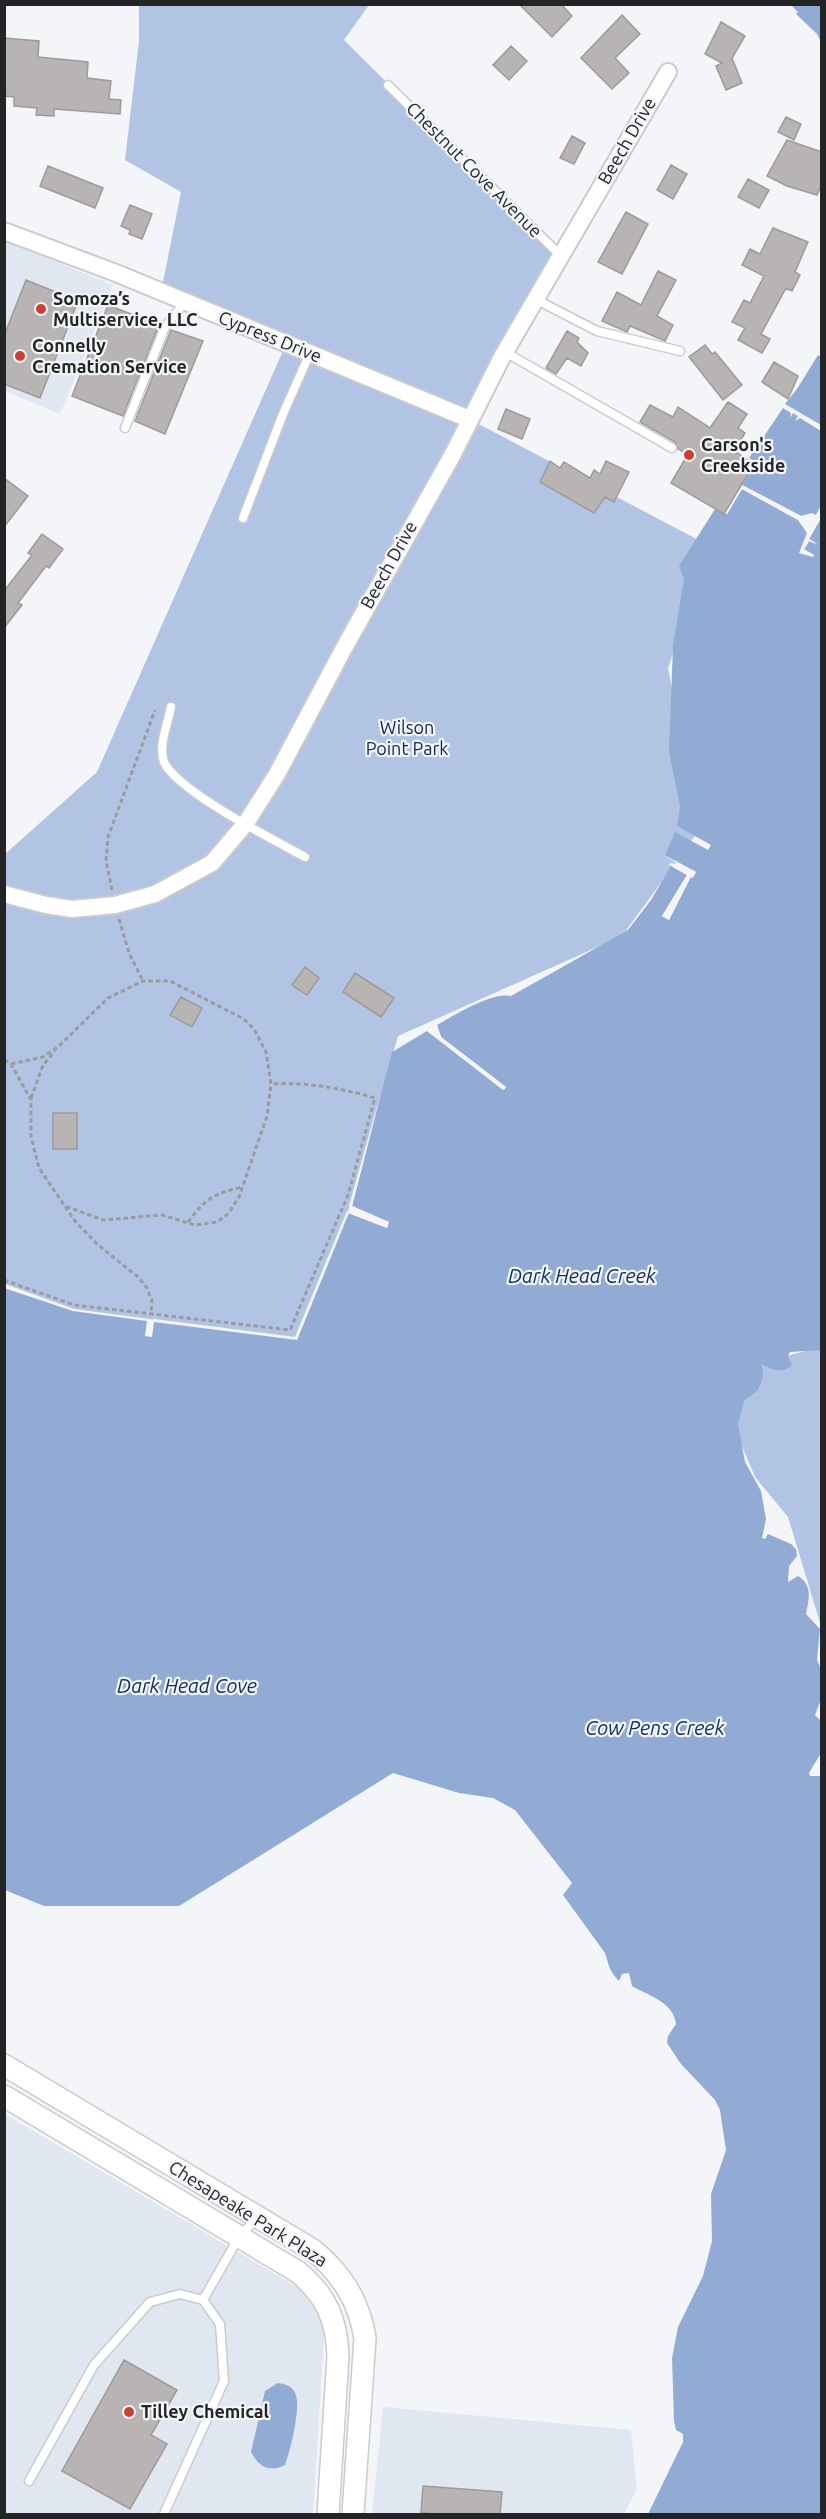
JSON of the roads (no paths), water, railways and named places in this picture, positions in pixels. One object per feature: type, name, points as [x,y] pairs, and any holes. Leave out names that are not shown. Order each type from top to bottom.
[{"type":"street","name":"Beech Drive","points":[[4,894],[25,901],[72,909],[115,905],[155,894],[212,863],[246,824],[277,774],[344,648],[453,454],[505,352],[668,72]]},
{"type":"street","name":"Cypress Drive","points":[[4,231],[185,302],[469,419]]},
{"type":"street","name":"Chesapeake Park Plaza","points":[[4,2065],[313,2250],[343,2279],[361,2315],[365,2338],[353,2514]]},
{"type":"street","name":"Chesapeake Park Plaza","points":[[4,2096],[298,2272],[313,2284],[333,2315],[337,2332],[338,2356],[328,2514]]},
{"type":"lane","name":"Chestnut Cove Avenue","points":[[388,84],[561,256]]},
{"type":"lane","points":[[535,299],[597,331],[681,351]]},
{"type":"lane","points":[[125,428],[165,327],[185,302]]},
{"type":"lane","points":[[505,352],[672,448]]},
{"type":"lane","points":[[243,518],[283,414],[310,353]]},
{"type":"lane","points":[[171,707],[163,746],[164,762],[181,783],[246,824],[305,857]]},
{"type":"lane","points":[[203,2300],[239,2237],[257,2217]]},
{"type":"lane","points":[[29,2481],[94,2365],[150,2302],[180,2294],[203,2300],[220,2324],[225,2381],[164,2514]]},
{"type":"water","points":[[791,5],[821,5],[821,42],[817,34],[796,14],[798,12]]},
{"type":"water","points":[[818,355],[821,357],[821,425],[785,404]]},
{"type":"water","points":[[783,408],[791,413],[790,418],[793,413],[798,416],[795,421],[800,418],[821,431],[821,506],[816,515],[812,513],[801,516],[742,485],[756,462],[749,458]]},
{"type":"water","points":[[742,489],[798,520],[807,532],[803,552],[814,555],[804,550],[809,541],[817,545],[809,539],[821,518],[821,1350],[790,1352],[788,1356],[792,1365],[784,1370],[762,1365],[763,1377],[758,1390],[744,1401],[738,1424],[745,1462],[761,1491],[766,1519],[762,1538],[765,1539],[768,1534],[791,1544],[796,1549],[797,1556],[789,1566],[788,1582],[798,1576],[806,1584],[809,1593],[806,1614],[820,1629],[817,1660],[821,1669],[822,1697],[815,1715],[821,1721],[821,1753],[809,1773],[810,1776],[822,1776],[822,2508],[819,2514],[648,2514],[683,2442],[683,2434],[676,2430],[674,2421],[672,2358],[678,2327],[703,2276],[712,2241],[711,2194],[726,2150],[720,2110],[715,2100],[681,2064],[667,2043],[668,2036],[676,2024],[670,2010],[659,2000],[632,1986],[629,1973],[622,1974],[619,1981],[610,1968],[605,1953],[563,1895],[572,1883],[515,1810],[493,1798],[459,1793],[393,1773],[179,1906],[44,1906],[5,1890],[4,1288],[73,1311],[147,1321],[145,1336],[152,1337],[154,1322],[297,1340],[349,1213],[387,1228],[389,1222],[352,1206],[392,1052],[427,1031],[504,1090],[506,1087],[441,1037],[437,1025],[463,1010],[494,997],[511,996],[628,930],[651,900],[671,866],[687,875],[662,916],[669,920],[691,877],[696,872],[665,855],[675,832],[708,850],[711,845],[677,826],[680,806],[669,752],[673,645],[684,579],[679,566],[715,509],[727,514]]},
{"type":"water","points":[[278,2383],[289,2386],[294,2391],[297,2405],[296,2416],[285,2465],[269,2468],[257,2461],[251,2452],[265,2391]]},
{"type":"place","name":"Somoza’s Multiservice, LLC","points":[[41,309]]},
{"type":"place","name":"Connelly Cremation Service","points":[[20,356]]},
{"type":"place","name":"Carson's Creekside","points":[[689,455]]},
{"type":"place","name":"Tilley Chemical","points":[[129,2412]]},
{"type":"park label","name":"Wilson Point Park","points":[[407,738]]},
{"type":"water label","name":"Dark Head Creek","points":[[582,1276]]},
{"type":"water label","name":"Dark Head Cove","points":[[187,1686]]},
{"type":"water label","name":"Cow Pens Creek","points":[[655,1728]]}]
